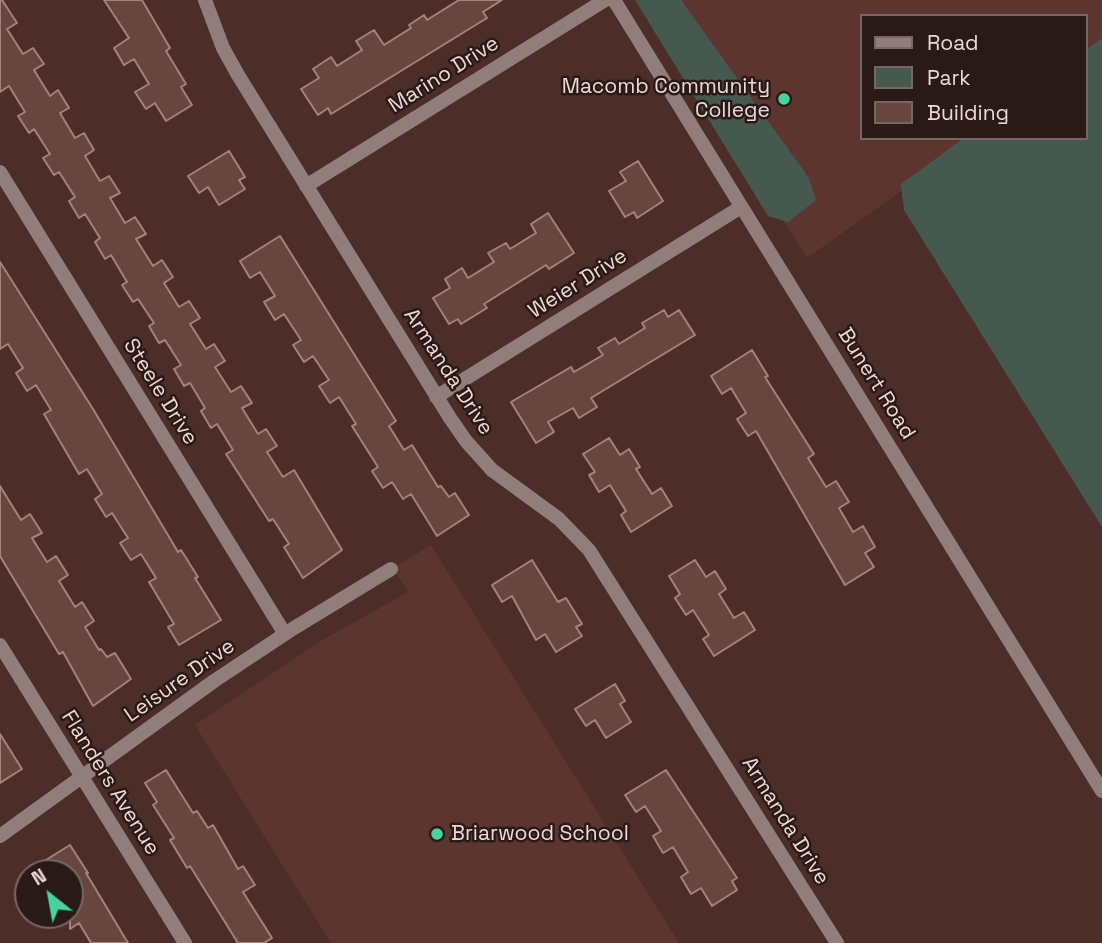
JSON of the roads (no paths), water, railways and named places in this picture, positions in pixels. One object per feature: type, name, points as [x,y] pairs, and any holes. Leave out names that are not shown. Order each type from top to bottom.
[{"type":"street","name":"Armanda Drive","points":[[205,0],[223,48],[233,66],[436,397],[482,460],[502,479],[559,519],[589,550],[837,943]]},
{"type":"street","name":"Marino Drive","points":[[306,186],[605,0]]},
{"type":"street","name":"Bunert Road","points":[[614,0],[1102,791]]},
{"type":"street","name":"Steele Drive","points":[[0,172],[285,634]]},
{"type":"street","name":"Weier Drive","points":[[436,397],[741,207]]},
{"type":"street","name":"Leisure Drive","points":[[0,836],[214,681],[391,569]]},
{"type":"street","name":"Flanders Avenue","points":[[0,645],[185,943]]},
{"type":"place","name":"Macomb Community College","points":[[784,99]]},
{"type":"place","name":"Briarwood School","points":[[437,834]]}]
